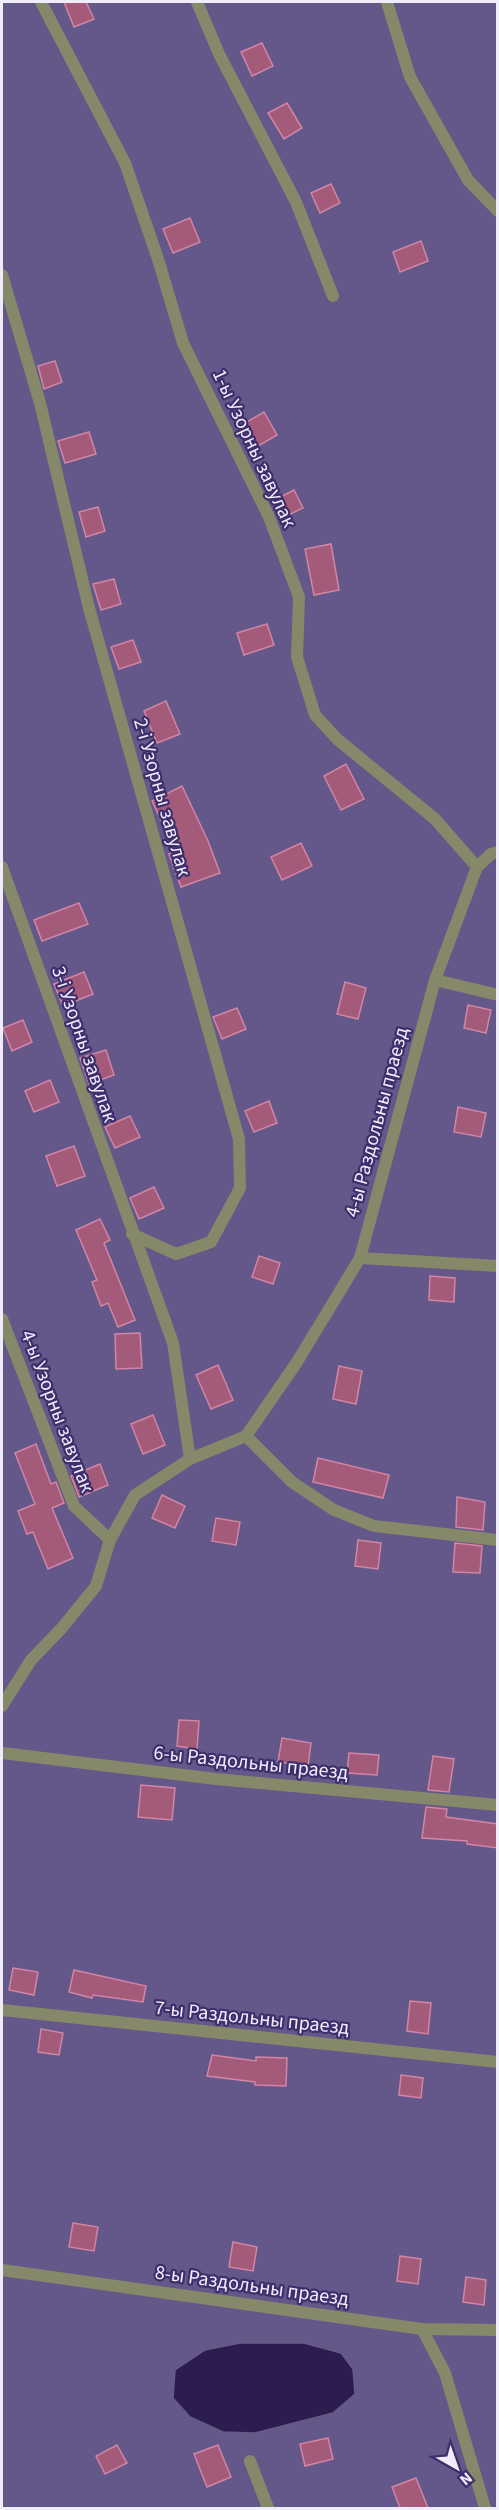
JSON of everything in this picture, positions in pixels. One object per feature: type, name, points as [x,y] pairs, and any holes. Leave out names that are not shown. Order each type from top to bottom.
[{"type":"lane","name":"1-ы Узорны завулак","points":[[41,2],[125,163],[183,343],[269,517],[299,597],[297,657],[315,715],[337,739],[435,819],[477,867]]},
{"type":"lane","points":[[196,2],[219,54],[296,202],[333,296]]},
{"type":"lane","points":[[387,2],[410,77],[468,180],[498,211]]},
{"type":"lane","name":"2-і Узорны завулак","points":[[2,275],[40,403],[90,608],[239,1139],[240,1188],[211,1242],[177,1254],[132,1234]]},
{"type":"lane","points":[[477,867],[491,854],[498,852]]},
{"type":"lane","name":"3-і Узорны завулак","points":[[2,867],[173,1343],[190,1459]]},
{"type":"lane","name":"4-ы Раздольны праезд","points":[[246,1436],[297,1362],[360,1257],[435,980],[477,867]]},
{"type":"lane","points":[[435,980],[498,995]]},
{"type":"lane","points":[[360,1257],[498,1266]]},
{"type":"lane","name":"4-ы Узорны завулак","points":[[2,1319],[74,1506],[110,1540]]},
{"type":"lane","points":[[2,1707],[31,1660],[61,1629],[96,1586],[110,1540],[135,1495],[190,1459],[246,1436],[292,1482],[334,1510],[374,1526],[498,1540]]},
{"type":"lane","name":"6-ы Раздольны праезд","points":[[2,1754],[216,1779],[498,1805]]},
{"type":"lane","name":"7-ы Раздольны праезд","points":[[2,2010],[498,2062]]},
{"type":"lane","name":"8-ы Раздольны праезд","points":[[2,2270],[422,2329],[498,2330]]},
{"type":"lane","points":[[422,2329],[446,2373],[485,2508]]},
{"type":"lane","points":[[250,2461],[268,2508]]},
{"type":"shaded area","points":[[2,2],[497,2],[497,2508],[2,2508]]},
{"type":"shaded area","points":[[240,2343],[304,2343],[341,2353],[353,2369],[355,2394],[333,2413],[255,2433],[223,2432],[190,2417],[173,2398],[175,2370],[205,2350]]},
{"type":"building","points":[[64,2],[86,2],[94,19],[74,27]]},
{"type":"building","points":[[262,43],[273,66],[252,76],[241,52]]},
{"type":"building","points":[[287,103],[302,128],[284,139],[268,113]]},
{"type":"building","points":[[331,184],[340,203],[320,213],[311,193]]},
{"type":"building","points":[[190,218],[200,242],[173,253],[163,229]]},
{"type":"building","points":[[421,241],[428,261],[400,272],[393,252]]},
{"type":"building","points":[[55,361],[62,382],[44,389],[38,366]]},
{"type":"building","points":[[264,412],[277,435],[251,450],[238,427]]},
{"type":"building","points":[[89,432],[96,454],[65,463],[58,441]]},
{"type":"building","points":[[294,490],[303,508],[280,519],[272,501]]},
{"type":"building","points":[[98,507],[105,531],[86,537],[79,512]]},
{"type":"building","points":[[331,544],[339,590],[314,595],[305,549]]},
{"type":"building","points":[[114,579],[121,604],[101,610],[93,584]]},
{"type":"building","points":[[267,624],[274,645],[244,655],[237,633]]},
{"type":"building","points":[[133,640],[141,662],[119,669],[111,647]]},
{"type":"building","points":[[166,701],[180,734],[157,743],[144,711]]},
{"type":"building","points":[[346,764],[364,799],[341,810],[324,776]]},
{"type":"building","points":[[182,786],[208,841],[220,873],[181,887],[169,854],[176,851],[152,801]]},
{"type":"building","points":[[301,843],[312,866],[282,880],[271,857]]},
{"type":"building","points":[[79,903],[88,924],[42,941],[34,920]]},
{"type":"building","points":[[84,972],[93,994],[63,1006],[54,984]]},
{"type":"building","points":[[345,982],[366,988],[358,1019],[337,1014]]},
{"type":"building","points":[[468,1005],[491,1010],[486,1033],[464,1028]]},
{"type":"building","points":[[237,1008],[246,1029],[222,1039],[213,1017]]},
{"type":"building","points":[[23,1020],[32,1042],[12,1051],[3,1028]]},
{"type":"building","points":[[106,1050],[114,1075],[89,1084],[80,1058]]},
{"type":"building","points":[[50,1080],[59,1102],[34,1112],[25,1091]]},
{"type":"building","points":[[269,1101],[277,1123],[254,1132],[245,1111]]},
{"type":"building","points":[[458,1107],[486,1113],[481,1137],[454,1132]]},
{"type":"building","points":[[130,1116],[140,1137],[115,1148],[105,1127]]},
{"type":"building","points":[[74,1146],[85,1176],[57,1186],[46,1156]]},
{"type":"building","points":[[154,1187],[164,1208],[139,1219],[130,1198]]},
{"type":"building","points":[[100,1219],[110,1240],[104,1243],[135,1320],[118,1327],[108,1303],[101,1306],[92,1282],[97,1280],[76,1230]]},
{"type":"building","points":[[259,1256],[280,1263],[273,1284],[252,1277]]},
{"type":"building","points":[[430,1276],[455,1278],[454,1302],[429,1300]]},
{"type":"building","points":[[140,1333],[142,1368],[116,1369],[115,1334]]},
{"type":"building","points":[[218,1365],[233,1400],[211,1409],[196,1375]]},
{"type":"building","points":[[339,1366],[362,1371],[356,1404],[333,1399]]},
{"type":"building","points":[[153,1415],[165,1445],[143,1454],[131,1424]]},
{"type":"building","points":[[36,1444],[51,1484],[56,1482],[64,1503],[52,1508],[73,1558],[48,1569],[33,1532],[27,1534],[18,1511],[35,1504],[15,1453]]},
{"type":"building","points":[[318,1458],[389,1475],[383,1498],[313,1482]]},
{"type":"building","points":[[100,1464],[108,1485],[79,1497],[71,1476]]},
{"type":"building","points":[[162,1495],[185,1506],[175,1528],[152,1518]]},
{"type":"building","points":[[457,1497],[485,1502],[483,1530],[456,1527]]},
{"type":"building","points":[[216,1518],[240,1522],[236,1545],[212,1541]]},
{"type":"building","points":[[358,1540],[381,1543],[378,1569],[355,1566]]},
{"type":"building","points":[[455,1543],[482,1546],[480,1573],[453,1572]]},
{"type":"building","points":[[179,1720],[199,1721],[197,1749],[177,1746]]},
{"type":"building","points":[[282,1738],[311,1743],[308,1766],[278,1762]]},
{"type":"building","points":[[349,1753],[379,1755],[377,1775],[347,1773]]},
{"type":"building","points":[[433,1756],[454,1759],[449,1792],[428,1790]]},
{"type":"building","points":[[141,1785],[175,1788],[172,1820],[138,1817]]},
{"type":"building","points":[[426,1807],[447,1809],[446,1817],[498,1824],[498,1848],[467,1844],[467,1841],[422,1838]]},
{"type":"building","points":[[13,1968],[38,1972],[34,1995],[9,1990]]},
{"type":"building","points":[[74,1970],[146,1986],[143,2002],[93,1995],[92,1998],[69,1992]]},
{"type":"building","points":[[410,2001],[431,2003],[428,2034],[407,2031]]},
{"type":"building","points":[[41,2029],[63,2033],[59,2055],[38,2052]]},
{"type":"building","points":[[212,2055],[256,2061],[256,2057],[287,2058],[286,2086],[255,2085],[255,2082],[207,2076]]},
{"type":"building","points":[[401,2075],[423,2078],[421,2098],[399,2095]]},
{"type":"building","points":[[73,2223],[98,2227],[94,2251],[69,2247]]},
{"type":"building","points":[[233,2242],[257,2247],[253,2271],[229,2267]]},
{"type":"building","points":[[400,2256],[421,2259],[418,2284],[397,2281]]},
{"type":"building","points":[[466,2277],[486,2280],[484,2305],[463,2302]]},
{"type":"building","points":[[328,2438],[333,2459],[305,2466],[300,2444]]},
{"type":"building","points":[[117,2445],[127,2463],[105,2474],[96,2456]]},
{"type":"building","points":[[218,2445],[231,2477],[207,2487],[194,2454]]},
{"type":"building","points":[[416,2478],[428,2508],[400,2508],[392,2487]]}]
